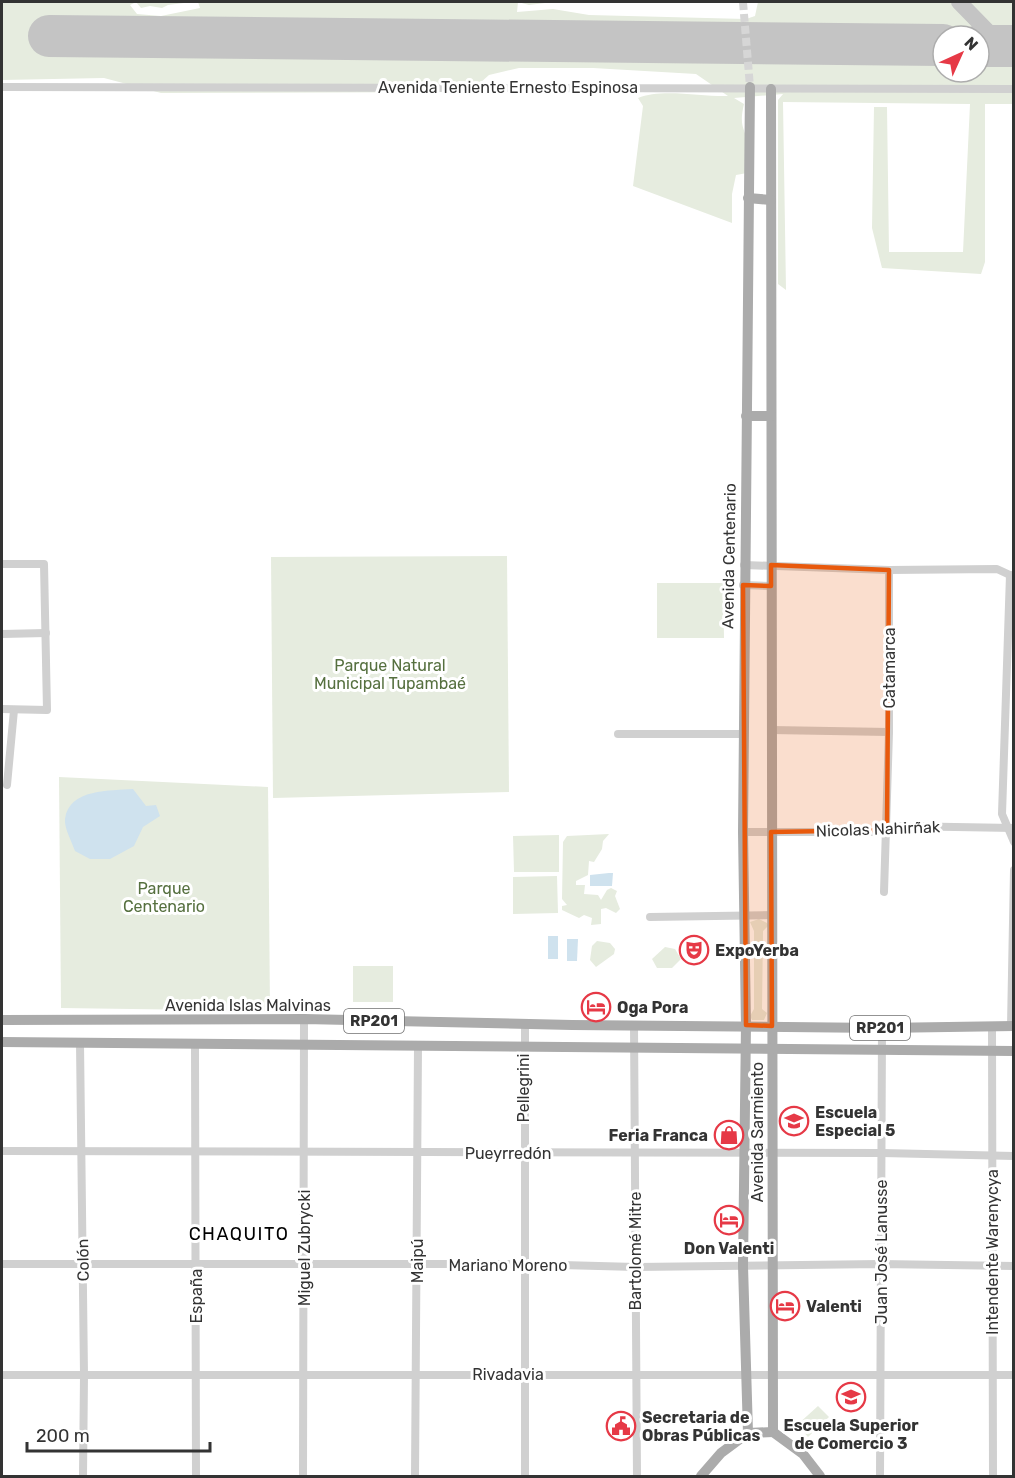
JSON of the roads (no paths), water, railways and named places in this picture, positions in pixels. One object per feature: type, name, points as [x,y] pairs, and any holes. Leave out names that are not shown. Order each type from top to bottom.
[{"type":"main road","name":"Avenida Centenario","points":[[746,1025],[743,585],[750,87]]},
{"type":"main road","points":[[771,88],[771,832]]},
{"type":"main road","points":[[748,198],[771,200]]},
{"type":"main road","points":[[746,416],[771,416]]},
{"type":"main road","name":"Avenida Sarmiento","points":[[771,832],[773,1432]]},
{"type":"main road","name":"Avenida Islas Malvinas","points":[[2,1020],[304,1019],[525,1024],[746,1025]]},
{"type":"main road","name":"Avenida Sarmiento","points":[[746,1025],[743,1266],[748,1433]]},
{"type":"main road","name":"RP201","points":[[746,1025],[882,1028],[1012,1026]]},
{"type":"main road","name":"RP201","points":[[2,1042],[1014,1051]]},
{"type":"main road","points":[[701,1476],[721,1453],[748,1433],[773,1432],[803,1454],[820,1476]]},
{"type":"street","name":"Avenida Teniente Ernesto Espinosa","points":[[2,87],[1014,89]]},
{"type":"street","points":[[2,564],[44,564],[47,710],[2,709]]},
{"type":"street","points":[[744,565],[889,570],[997,569],[1012,576],[1011,650],[1002,814],[1011,828],[1014,842]]},
{"type":"street","name":"Catamarca","points":[[884,892],[889,732],[889,570]]},
{"type":"street","points":[[743,585],[771,586]]},
{"type":"street","points":[[2,634],[45,633]]},
{"type":"street","points":[[7,784],[14,710]]},
{"type":"street","points":[[771,730],[889,732]]},
{"type":"street","points":[[618,734],[743,734]]},
{"type":"street","name":"Nicolas Nahirñak","points":[[743,832],[887,831],[896,826],[1011,828]]},
{"type":"street","points":[[1012,1026],[1014,870]]},
{"type":"street","points":[[650,917],[772,915]]},
{"type":"street","name":"Miguel Zubrycki","points":[[303,1476],[304,1019]]},
{"type":"street","name":"Pellegrini","points":[[525,1024],[523,1047],[525,1476]]},
{"type":"street","name":"Bartolomé Mitre","points":[[634,1025],[637,1476]]},
{"type":"street","name":"Juan José Lanusse","points":[[880,1476],[882,1028]]},
{"type":"street","name":"Intendente Warenycya","points":[[992,1028],[993,1476]]},
{"type":"street","name":"Colón","points":[[80,1043],[83,1476]]},
{"type":"street","name":"España","points":[[195,1044],[196,1476]]},
{"type":"street","name":"Maipú","points":[[415,1476],[417,1046]]},
{"type":"street","name":"Pueyrredón","points":[[2,1151],[523,1154],[772,1152],[1014,1156]]},
{"type":"street","name":"Mariano Moreno","points":[[2,1264],[1014,1266]]},
{"type":"street","name":"Rivadavia","points":[[2,1375],[1014,1375]]},
{"type":"water","points":[[133,789],[146,806],[156,805],[160,816],[143,827],[134,846],[110,859],[90,859],[75,851],[65,823],[68,809],[74,802],[92,793]]},
{"type":"water","points":[[613,873],[612,886],[590,886],[590,875]]},
{"type":"water","points":[[548,936],[558,936],[558,959],[548,959]]},
{"type":"water","points":[[567,939],[578,939],[577,961],[567,961]]},
{"type":"tunnel","points":[[743,2],[750,87]]},
{"type":"place","name":"ExpoYerba","points":[[694,950]]},
{"type":"place","name":"Oga Pora","points":[[596,1007]]},
{"type":"place","name":"Escuela Especial 5","points":[[794,1121]]},
{"type":"place","name":"Feria Franca","points":[[729,1135]]},
{"type":"place","name":"Don Valenti","points":[[729,1220]]},
{"type":"place","name":"Valenti","points":[[785,1306]]},
{"type":"place","name":"Escuela Superior de Comercio 3","points":[[851,1397]]},
{"type":"place","name":"Secretaria de Obras Públicas","points":[[621,1426]]},
{"type":"district","name":"CHAQUITO","points":[[239,1234]]},
{"type":"park label","name":"Parque Natural Municipal Tupambaé","points":[[390,674]]},
{"type":"park label","name":"Parque Centenario","points":[[164,897]]}]
